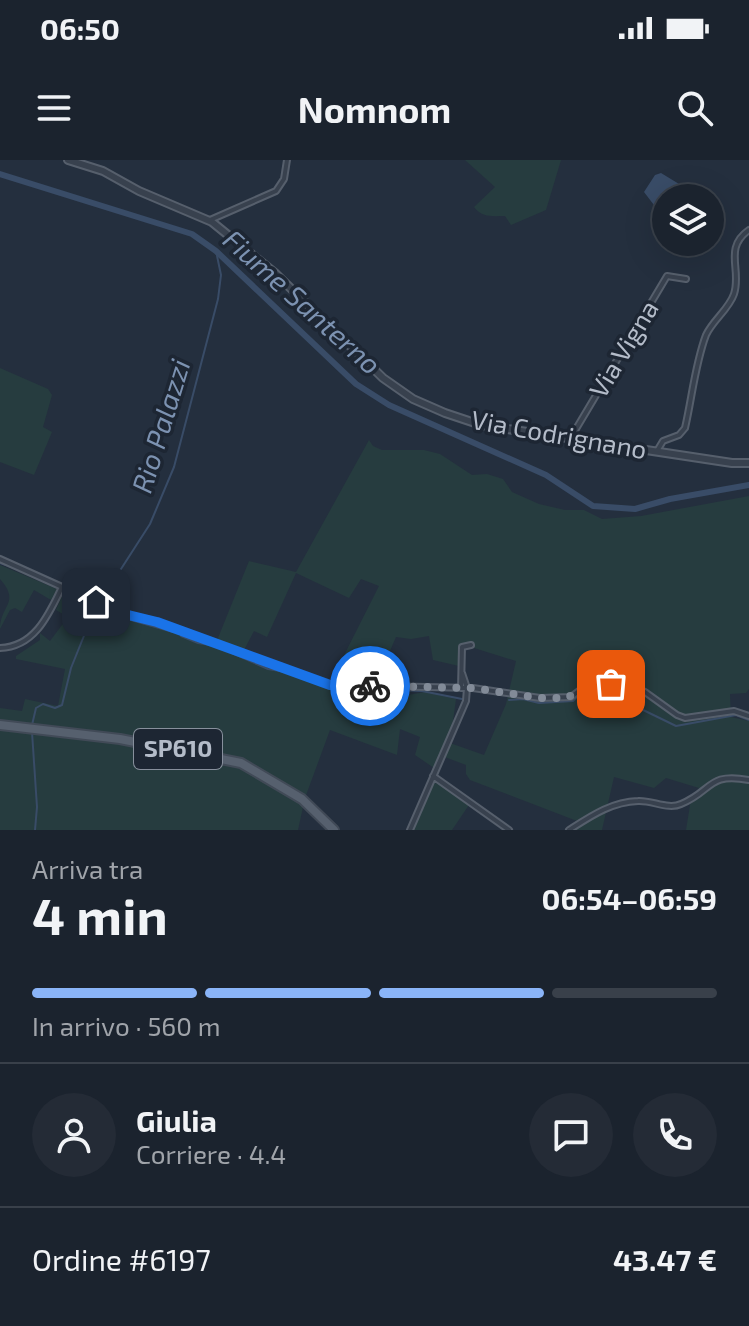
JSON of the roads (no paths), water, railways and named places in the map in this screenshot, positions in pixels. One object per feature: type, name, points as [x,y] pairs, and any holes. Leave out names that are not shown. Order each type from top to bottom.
[{"type":"main road","name":"SP610","points":[[0,725],[120,739],[241,763],[268,776],[302,799],[334,830]]},
{"type":"street","name":"Via Codrignano","points":[[68,160],[103,171],[226,232],[276,274],[383,378],[413,399],[481,425],[749,463]]},
{"type":"street","points":[[208,221],[276,191],[284,179],[287,160]]},
{"type":"street","points":[[657,452],[663,441],[684,431],[704,341],[715,319],[734,295],[734,251],[741,237],[749,230]]},
{"type":"street","name":"Via Vigna","points":[[570,439],[667,276],[686,279]]},
{"type":"street","points":[[0,559],[120,613],[157,622],[330,685],[464,688],[540,698],[567,698],[587,685],[628,685],[645,692],[685,718],[734,711],[749,716]]},
{"type":"street","points":[[0,648],[14,646],[32,635],[48,616],[61,589]]},
{"type":"street","points":[[410,830],[466,701],[462,647],[471,645]]},
{"type":"street","points":[[433,776],[509,830]]},
{"type":"street","points":[[569,830],[619,803],[641,800],[670,806],[681,804],[722,778],[749,780]]},
{"type":"water","points":[[661,173],[679,184],[652,184],[652,202],[644,192],[655,175]]},
{"type":"waterway","name":"Fiume Santerno","points":[[0,174],[192,234],[216,251],[356,384],[389,405],[546,475],[593,506],[635,509],[670,499],[749,485]]},
{"type":"waterway","name":"Rio Palazzi","points":[[101,600],[150,524],[174,467],[218,299],[221,275],[216,251]]},
{"type":"waterway","points":[[0,563],[25,572]]},
{"type":"waterway","points":[[38,578],[124,618],[173,632]]},
{"type":"waterway","name":"Rio Palazzi","points":[[32,725],[36,708],[43,704],[55,708],[62,705],[71,668],[94,611]]},
{"type":"waterway","points":[[181,636],[329,688],[422,691],[462,699]]},
{"type":"waterway","points":[[509,700],[539,703],[573,701],[594,686]]},
{"type":"waterway","points":[[620,687],[628,691],[637,707],[676,726],[736,715],[749,720]]},
{"type":"waterway","name":"Rio Palazzi","points":[[32,732],[37,807],[35,830]]}]
